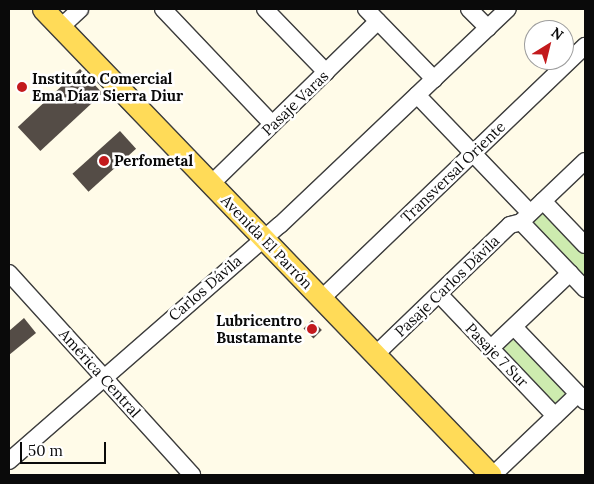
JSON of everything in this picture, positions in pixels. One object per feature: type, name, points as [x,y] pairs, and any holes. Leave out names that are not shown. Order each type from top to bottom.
[{"type":"main road","name":"Avenida El Parrón","points":[[44,9],[375,356],[492,475]]},
{"type":"street","points":[[61,27],[80,9]]},
{"type":"street","points":[[163,9],[272,124]]},
{"type":"street","points":[[265,9],[326,72]]},
{"type":"street","points":[[366,9],[434,79]]},
{"type":"street","points":[[469,9],[488,28]]},
{"type":"street","name":"Carlos Dávila","points":[[9,461],[263,238],[508,9]]},
{"type":"street","name":"Pasaje Varas","points":[[211,184],[378,21]]},
{"type":"street","name":"Transversal Oriente","points":[[321,299],[585,46]]},
{"type":"street","points":[[417,95],[473,153],[585,290]]},
{"type":"street","points":[[525,218],[585,161]]},
{"type":"street","points":[[543,201],[585,245]]},
{"type":"street","name":"Pasaje Carlos Dávila","points":[[375,356],[510,225],[525,218]]},
{"type":"street","name":"América Central","points":[[9,273],[193,474]]},
{"type":"street","points":[[491,348],[570,274]]},
{"type":"street","name":"Pasaje 7 Sur","points":[[439,294],[555,416]]},
{"type":"street","points":[[492,475],[555,416],[582,398],[514,327]]},
{"type":"green space","points":[[541,208],[585,254],[585,280],[531,224]]},
{"type":"green space","points":[[515,332],[573,392],[555,408],[498,349]]},
{"type":"building","points":[[80,69],[103,93],[40,151],[18,127]]},
{"type":"building","name":"Perfometal","points":[[120,131],[136,149],[88,192],[72,174]]},
{"type":"building","points":[[24,318],[36,333],[9,355],[9,331]]},
{"type":"building","name":"Lubricentro Bustamante","points":[[312,320],[322,330],[313,338],[304,328]]},
{"type":"place","name":"Instituto Comercial Ema Díaz Sierra Diur","points":[[22,87]]},
{"type":"place","name":"Perfometal","points":[[104,161]]},
{"type":"place","name":"Lubricentro Bustamante","points":[[312,329]]}]
